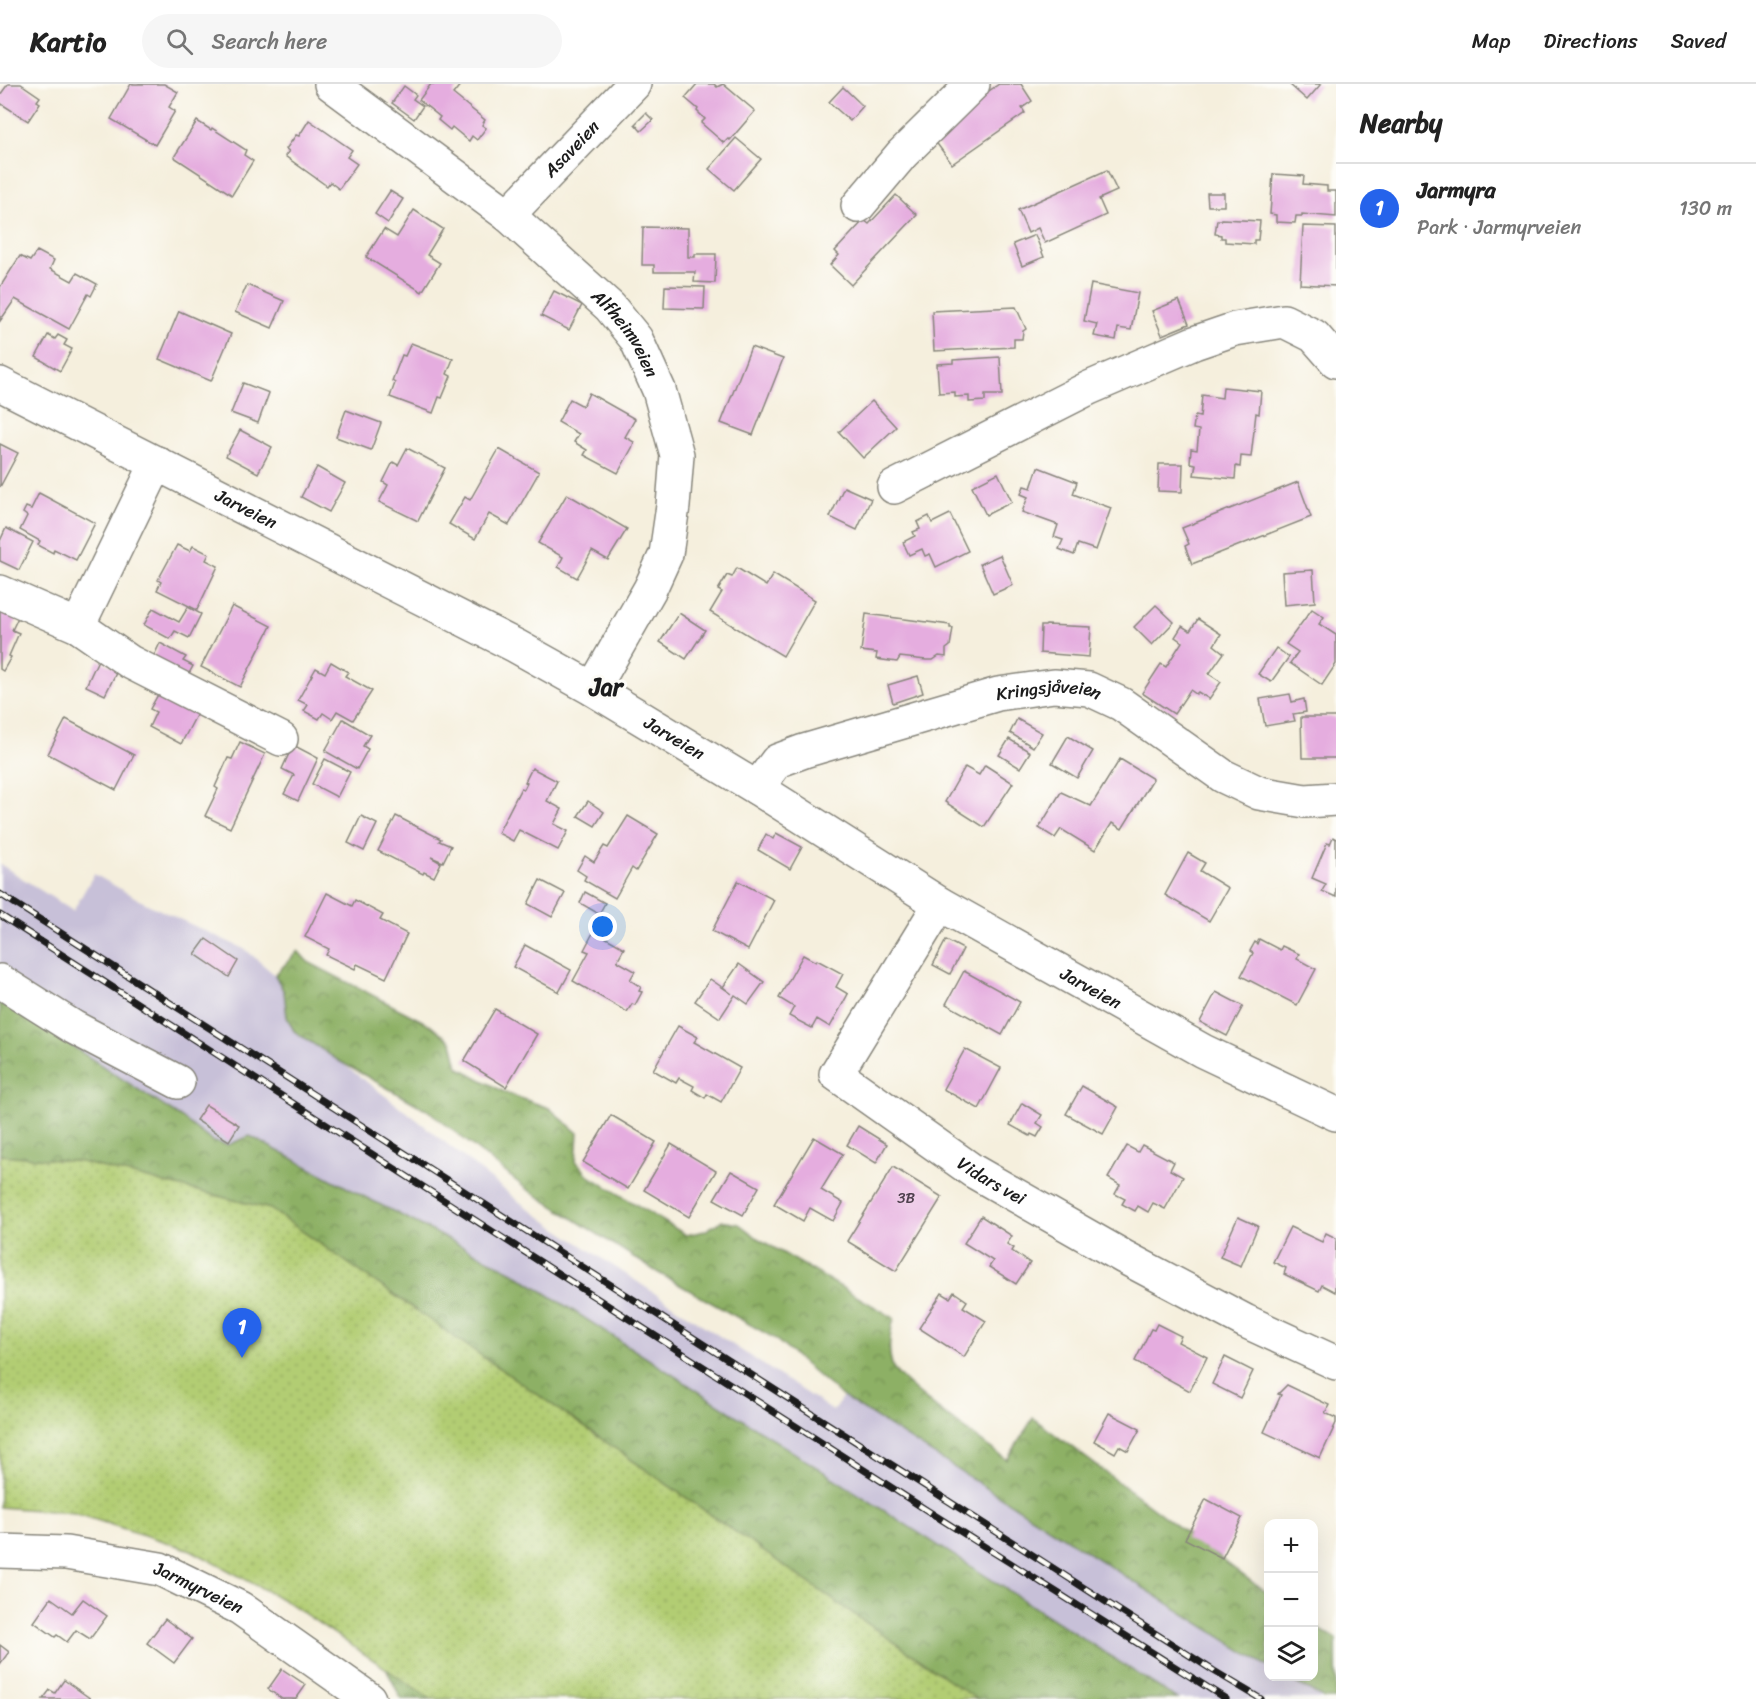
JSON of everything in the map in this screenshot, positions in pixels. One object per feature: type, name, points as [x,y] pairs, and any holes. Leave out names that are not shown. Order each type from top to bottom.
[{"type":"street","name":"Alfheimveien","points":[[331,84],[508,215],[610,307],[636,339],[659,390],[677,454],[666,554],[650,589],[593,689]]},
{"type":"street","name":"Asaveien","points":[[508,215],[634,84]]},
{"type":"street","points":[[858,206],[902,154],[973,84]]},
{"type":"street","points":[[894,487],[1089,388],[1194,343],[1235,329],[1284,321],[1314,336],[1336,361]]},
{"type":"street","name":"Jarveien","points":[[0,384],[516,646],[593,689],[757,788],[940,904],[1203,1051],[1336,1114]]},
{"type":"street","points":[[78,626],[157,462]]},
{"type":"street","points":[[0,592],[78,626],[130,662],[281,740]]},
{"type":"street","name":"Kringsjåveien","points":[[757,788],[777,761],[804,751],[998,694],[1054,686],[1089,690],[1121,704],[1223,776],[1259,793],[1305,801],[1336,799]]},
{"type":"street","name":"Vidars vei","points":[[940,904],[836,1074],[973,1171],[1134,1262],[1245,1321],[1336,1363]]},
{"type":"street","points":[[0,981],[73,1027],[178,1082]]},
{"type":"street","name":"Jarmyrveien","points":[[0,1551],[66,1553],[160,1569],[240,1608],[369,1699]]},
{"type":"shaded area","points":[[0,864],[73,911],[94,874],[145,903],[246,950],[275,975],[284,992],[287,1017],[294,1031],[339,1061],[556,1228],[833,1411],[843,1397],[1264,1664],[1264,1681],[1292,1681],[1324,1699],[1177,1699],[513,1272],[242,1138],[228,1145],[213,1142],[182,1118],[0,999]]},
{"type":"green space","points":[[298,951],[308,962],[432,1026],[452,1042],[458,1067],[506,1093],[549,1108],[578,1133],[576,1161],[589,1176],[686,1235],[705,1231],[721,1221],[739,1224],[759,1239],[894,1318],[890,1336],[890,1355],[893,1367],[899,1376],[927,1401],[964,1429],[1007,1460],[1033,1418],[1264,1591],[1264,1664],[843,1397],[774,1338],[657,1272],[525,1188],[429,1111],[339,1061],[294,1031],[287,1017],[284,992],[275,975]]},
{"type":"green space","points":[[0,999],[182,1118],[213,1142],[228,1145],[250,1136],[513,1272],[1177,1699],[976,1699],[270,1209],[80,1162],[0,1155]]},
{"type":"green space","points":[[0,1155],[80,1162],[270,1209],[976,1699],[431,1699],[287,1602],[191,1550],[74,1513],[0,1507]]},
{"type":"green space","points":[[1318,1628],[1336,1639],[1336,1699],[1324,1699],[1292,1681],[1318,1681]]},
{"type":"green space","points":[[429,1661],[480,1699],[401,1699],[386,1668]]},
{"type":"building","points":[[8,84],[21,84],[40,97],[37,101],[40,103],[28,121],[0,103],[0,95]]},
{"type":"building","points":[[131,84],[164,84],[178,92],[169,107],[175,111],[155,145],[111,119]]},
{"type":"building","points":[[431,84],[461,84],[453,94],[485,120],[482,125],[486,128],[477,140],[472,136],[469,141],[452,127],[450,130],[438,120],[440,117],[419,100]]},
{"type":"building","points":[[697,84],[714,84],[717,87],[723,84],[755,111],[730,140],[724,143],[701,123],[705,119],[697,111],[698,109],[685,98]]},
{"type":"building","points":[[999,84],[1021,84],[1032,101],[1022,108],[1025,113],[952,164],[929,133]]},
{"type":"building","points":[[1289,84],[1321,84],[1307,100]]},
{"type":"building","points":[[404,86],[416,95],[413,99],[423,106],[414,119],[392,103]]},
{"type":"building","points":[[843,87],[863,106],[850,121],[829,102]]},
{"type":"building","points":[[646,113],[653,120],[641,131],[635,124]]},
{"type":"building","points":[[309,120],[352,150],[347,157],[357,164],[339,189],[330,182],[327,186],[285,156],[289,151],[286,149],[296,135],[299,136]]},
{"type":"building","points":[[197,121],[246,150],[244,155],[253,161],[232,195],[174,157]]},
{"type":"building","points":[[736,138],[761,159],[734,190],[709,169]]},
{"type":"building","points":[[1107,170],[1117,191],[1099,199],[1106,215],[1045,243],[1038,228],[1028,233],[1018,210]]},
{"type":"building","points":[[1273,174],[1304,176],[1303,184],[1327,186],[1327,191],[1336,191],[1336,217],[1302,214],[1302,216],[1296,216],[1295,223],[1276,222],[1276,215],[1270,214]]},
{"type":"building","points":[[390,191],[403,199],[388,223],[375,214]]},
{"type":"building","points":[[1207,193],[1224,193],[1224,206],[1208,206]]},
{"type":"building","points":[[896,195],[917,215],[851,285],[830,265],[839,255],[835,251],[864,220],[869,224]]},
{"type":"building","points":[[414,210],[443,229],[427,255],[440,263],[422,292],[366,257],[384,229],[397,237]]},
{"type":"building","points":[[1217,220],[1260,221],[1258,240],[1254,240],[1254,244],[1225,242],[1225,238],[1215,234]]},
{"type":"building","points":[[1303,226],[1336,227],[1336,286],[1300,284]]},
{"type":"building","points":[[643,227],[688,228],[688,257],[695,257],[695,254],[716,254],[715,283],[694,282],[695,272],[654,272],[654,265],[642,265]]},
{"type":"building","points":[[1035,235],[1044,257],[1022,266],[1013,244]]},
{"type":"building","points":[[37,251],[54,260],[50,269],[72,281],[77,273],[97,284],[91,296],[88,294],[69,329],[15,299],[0,321],[0,287],[20,256],[30,261]]},
{"type":"building","points":[[1091,284],[1138,293],[1131,330],[1118,328],[1116,340],[1094,336],[1097,324],[1084,321]]},
{"type":"building","points":[[247,285],[284,301],[272,328],[235,312]]},
{"type":"building","points":[[665,286],[705,287],[704,309],[664,308]]},
{"type":"building","points":[[554,291],[582,305],[569,330],[541,316]]},
{"type":"building","points":[[1179,300],[1189,324],[1162,335],[1152,311]]},
{"type":"building","points":[[1016,307],[1026,329],[1023,331],[1022,339],[1014,339],[1014,347],[934,351],[932,311]]},
{"type":"building","points":[[179,311],[231,334],[211,381],[159,359]]},
{"type":"building","points":[[48,335],[55,339],[58,335],[67,340],[64,345],[72,349],[60,371],[36,357]]},
{"type":"building","points":[[411,343],[453,359],[447,374],[451,376],[433,413],[390,397],[395,383],[392,381],[402,355],[405,356]]},
{"type":"building","points":[[751,347],[783,359],[753,435],[721,423]]},
{"type":"building","points":[[1000,357],[1002,395],[985,395],[985,401],[969,402],[969,396],[955,397],[955,392],[939,393],[937,364],[953,363],[953,360]]},
{"type":"building","points":[[243,383],[269,393],[258,423],[231,413]]},
{"type":"building","points":[[1223,387],[1261,391],[1251,457],[1241,456],[1240,467],[1236,466],[1235,479],[1194,475],[1196,464],[1190,463],[1191,449],[1197,450],[1199,430],[1193,429],[1195,416],[1200,417],[1202,395],[1222,398]]},
{"type":"building","points":[[589,393],[635,419],[625,437],[634,442],[618,473],[584,455],[587,450],[574,442],[579,434],[558,422],[570,399],[583,406]]},
{"type":"building","points":[[872,401],[896,427],[863,458],[839,432]]},
{"type":"building","points":[[346,410],[381,423],[371,450],[336,437]]},
{"type":"building","points":[[240,430],[272,447],[258,473],[226,456]]},
{"type":"building","points":[[0,444],[18,453],[0,487]]},
{"type":"building","points":[[407,448],[445,468],[418,521],[379,502],[388,485],[383,482],[393,462],[398,465]]},
{"type":"building","points":[[499,449],[539,472],[509,525],[489,514],[475,539],[449,524],[465,497],[470,500]]},
{"type":"building","points":[[1159,464],[1183,464],[1182,492],[1158,491]]},
{"type":"building","points":[[317,467],[345,483],[329,512],[301,497]]},
{"type":"building","points":[[1038,467],[1077,482],[1073,494],[1111,508],[1096,550],[1078,544],[1074,555],[1059,549],[1063,540],[1054,537],[1058,525],[1022,512],[1028,497],[1021,494],[1024,486],[1031,488]]},
{"type":"building","points":[[998,473],[1012,502],[986,515],[972,486]]},
{"type":"building","points":[[1298,482],[1311,517],[1192,564],[1185,546],[1189,544],[1182,528]]},
{"type":"building","points":[[844,487],[871,499],[857,530],[830,517]]},
{"type":"building","points":[[39,493],[95,523],[76,560],[54,549],[53,553],[38,545],[40,541],[20,530],[27,516],[23,513],[26,507],[31,509]]},
{"type":"building","points":[[567,494],[627,529],[608,560],[592,551],[577,578],[558,567],[563,557],[538,543]]},
{"type":"building","points":[[950,514],[968,551],[936,567],[930,554],[925,556],[922,549],[909,555],[903,542],[915,536],[913,532],[920,529],[917,522],[929,516],[932,523]]},
{"type":"building","points":[[6,528],[33,542],[19,570],[0,561],[0,541]]},
{"type":"building","points":[[177,545],[190,551],[193,546],[209,554],[206,560],[218,566],[197,610],[157,590],[161,582],[158,580]]},
{"type":"building","points":[[1000,555],[1013,585],[993,594],[980,564]]},
{"type":"building","points":[[737,568],[766,586],[773,574],[815,600],[783,656],[710,612],[722,592],[718,590],[727,575],[732,577]]},
{"type":"building","points":[[1313,570],[1315,602],[1284,605],[1282,572]]},
{"type":"building","points":[[0,604],[20,613],[12,630],[19,633],[9,656],[11,657],[3,671],[0,669]]},
{"type":"building","points":[[1156,605],[1174,622],[1152,645],[1134,627]]},
{"type":"building","points":[[232,606],[271,626],[240,687],[201,667]]},
{"type":"building","points":[[188,607],[201,614],[189,638],[175,631],[170,639],[144,625],[153,608],[179,622]]},
{"type":"building","points":[[1312,609],[1324,617],[1319,624],[1336,635],[1336,664],[1322,685],[1290,663],[1298,652],[1286,644]]},
{"type":"building","points":[[679,613],[705,630],[686,659],[660,642]]},
{"type":"building","points":[[866,614],[950,625],[950,628],[953,628],[950,646],[946,649],[946,657],[939,656],[933,660],[926,660],[900,657],[897,662],[876,659],[877,653],[861,651]]},
{"type":"building","points":[[1198,619],[1221,634],[1214,645],[1224,653],[1209,674],[1221,682],[1209,699],[1190,690],[1174,714],[1142,693],[1161,664],[1166,667],[1182,642],[1175,637],[1182,626],[1190,631]]},
{"type":"building","points":[[1041,626],[1091,627],[1089,657],[1040,653]]},
{"type":"building","points":[[160,643],[186,657],[183,661],[193,666],[187,677],[152,660]]},
{"type":"building","points":[[1276,648],[1289,657],[1271,682],[1258,674]]},
{"type":"building","points":[[98,660],[118,669],[105,695],[86,686]]},
{"type":"building","points":[[331,662],[348,672],[345,676],[372,691],[353,720],[337,711],[332,719],[323,713],[319,719],[304,711],[308,705],[298,700],[316,668],[325,673]]},
{"type":"building","points":[[918,676],[923,693],[893,703],[888,685]]},
{"type":"building","points":[[159,693],[201,706],[181,744],[149,727],[156,712],[150,709]]},
{"type":"building","points":[[1290,694],[1292,702],[1304,699],[1306,712],[1293,714],[1295,721],[1265,726],[1260,699]]},
{"type":"building","points":[[1301,717],[1336,717],[1336,758],[1302,758]]},
{"type":"building","points":[[66,719],[134,755],[116,790],[48,754]]},
{"type":"building","points":[[343,719],[370,735],[363,746],[368,749],[357,769],[325,751]]},
{"type":"building","points":[[1017,719],[1042,733],[1033,747],[1010,733]]},
{"type":"building","points":[[1068,736],[1093,751],[1077,778],[1052,763]]},
{"type":"building","points":[[1009,739],[1030,752],[1020,768],[999,755]]},
{"type":"building","points":[[240,742],[265,754],[230,828],[205,816],[218,789],[215,787],[228,758],[232,759]]},
{"type":"building","points":[[293,745],[318,758],[298,801],[284,794],[294,775],[282,769]]},
{"type":"building","points":[[325,759],[350,772],[337,797],[312,784]]},
{"type":"building","points":[[1120,759],[1153,779],[1122,829],[1112,823],[1095,850],[1061,829],[1055,838],[1039,828],[1061,792],[1091,806]]},
{"type":"building","points":[[985,765],[1013,783],[984,827],[945,802],[965,767],[979,775]]},
{"type":"building","points":[[532,768],[557,781],[547,801],[562,809],[554,824],[568,831],[558,850],[519,830],[513,841],[498,833],[521,788],[524,789]]},
{"type":"building","points":[[588,801],[604,812],[595,826],[578,816]]},
{"type":"building","points":[[361,816],[377,824],[364,851],[348,843]]},
{"type":"building","points":[[396,816],[451,846],[443,862],[431,857],[441,863],[434,877],[424,872],[423,874],[378,851]]},
{"type":"building","points":[[628,816],[658,834],[636,871],[632,868],[615,898],[584,880],[586,876],[577,870],[585,856],[594,862],[604,846],[608,848]]},
{"type":"building","points":[[776,833],[802,847],[790,869],[758,850],[766,834],[773,839]]},
{"type":"building","points":[[1333,837],[1336,839],[1336,897],[1322,891],[1326,884],[1312,878],[1327,843],[1330,844]]},
{"type":"building","points":[[1188,853],[1205,863],[1200,871],[1228,888],[1209,921],[1165,895]]},
{"type":"building","points":[[540,880],[565,893],[552,917],[528,904]]},
{"type":"building","points":[[738,881],[774,900],[748,950],[712,931]]},
{"type":"building","points":[[585,892],[605,903],[599,914],[580,903]]},
{"type":"building","points":[[327,893],[352,906],[355,900],[383,915],[380,920],[407,934],[386,978],[357,964],[355,969],[326,955],[329,949],[305,937]]},
{"type":"building","points":[[594,931],[624,948],[617,961],[635,971],[630,980],[641,987],[639,991],[642,992],[635,1005],[632,1004],[627,1012],[573,981],[589,952],[584,950]]},
{"type":"building","points":[[206,939],[238,961],[229,977],[195,954]]},
{"type":"building","points":[[1259,939],[1280,950],[1282,946],[1299,954],[1297,959],[1316,969],[1297,1005],[1241,976],[1253,953],[1250,951]]},
{"type":"building","points":[[946,940],[963,949],[950,974],[933,965]]},
{"type":"building","points":[[525,945],[571,970],[559,992],[513,967]]},
{"type":"building","points":[[803,955],[843,974],[836,987],[848,994],[830,1027],[817,1019],[812,1028],[789,1016],[794,1007],[779,998]]},
{"type":"building","points":[[739,964],[764,982],[748,1004],[735,995],[720,1018],[695,1001],[710,979],[732,994],[723,987]]},
{"type":"building","points":[[964,971],[1020,1002],[1002,1035],[946,1004]]},
{"type":"building","points":[[1216,992],[1243,1006],[1227,1036],[1200,1022]]},
{"type":"building","points":[[495,1009],[537,1034],[506,1087],[464,1061]]},
{"type":"building","points":[[678,1026],[698,1037],[694,1042],[740,1068],[721,1102],[707,1094],[705,1098],[692,1090],[694,1086],[679,1078],[676,1083],[653,1070]]},
{"type":"building","points":[[965,1049],[1001,1068],[979,1109],[943,1089]]},
{"type":"building","points":[[1082,1086],[1118,1107],[1103,1134],[1066,1114]]},
{"type":"building","points":[[1022,1103],[1042,1115],[1037,1123],[1043,1127],[1037,1137],[1031,1134],[1030,1136],[1010,1125]]},
{"type":"building","points":[[206,1105],[239,1125],[229,1141],[196,1120]]},
{"type":"building","points":[[611,1115],[656,1142],[628,1189],[583,1162]]},
{"type":"building","points":[[858,1126],[887,1144],[876,1163],[847,1145]]},
{"type":"building","points":[[814,1137],[843,1154],[821,1190],[843,1203],[833,1221],[810,1208],[803,1221],[774,1204]]},
{"type":"building","points":[[671,1144],[716,1171],[689,1217],[644,1190]]},
{"type":"building","points":[[1142,1145],[1174,1162],[1170,1170],[1183,1177],[1165,1209],[1153,1203],[1148,1212],[1138,1206],[1135,1211],[1122,1204],[1125,1199],[1115,1194],[1120,1185],[1108,1178],[1127,1146],[1138,1152]]},
{"type":"building","points":[[893,1167],[942,1197],[896,1271],[847,1241]]},
{"type":"building","points":[[731,1171],[759,1187],[743,1215],[714,1199]]},
{"type":"building","points":[[981,1216],[1012,1236],[1007,1244],[1014,1248],[1012,1251],[1030,1263],[1016,1284],[989,1267],[993,1261],[964,1243]]},
{"type":"building","points":[[1238,1217],[1258,1226],[1241,1266],[1220,1257]]},
{"type":"building","points":[[1290,1227],[1322,1242],[1326,1233],[1336,1238],[1335,1292],[1322,1285],[1319,1291],[1284,1274],[1286,1268],[1273,1262]]},
{"type":"building","points":[[954,1292],[967,1301],[963,1307],[986,1321],[964,1357],[919,1328],[942,1293],[950,1298]]},
{"type":"building","points":[[1157,1324],[1181,1336],[1178,1342],[1207,1357],[1190,1391],[1135,1361],[1151,1329],[1154,1330]]},
{"type":"building","points":[[1225,1357],[1253,1371],[1240,1398],[1212,1384]]},
{"type":"building","points":[[1287,1385],[1329,1405],[1325,1413],[1336,1418],[1336,1423],[1320,1458],[1264,1432],[1281,1395],[1278,1394]]},
{"type":"building","points":[[1109,1413],[1140,1429],[1128,1451],[1119,1446],[1115,1453],[1094,1441]]},
{"type":"building","points":[[1206,1499],[1242,1518],[1222,1558],[1185,1539]]},
{"type":"building","points":[[51,1598],[72,1613],[83,1599],[107,1616],[90,1639],[76,1630],[67,1642],[57,1635],[55,1637],[34,1622]]},
{"type":"building","points":[[165,1619],[192,1639],[174,1663],[147,1643]]},
{"type":"building","points":[[0,1645],[9,1652],[0,1664]]},
{"type":"building","points":[[282,1669],[306,1685],[296,1699],[282,1699],[268,1689]]},
{"type":"building","points":[[64,1680],[91,1699],[43,1699],[50,1690],[55,1693]]},
{"type":"railway","points":[[0,894],[1261,1699]]},
{"type":"railway","points":[[0,915],[928,1511],[1226,1699]]},
{"type":"place","name":"Jarmyra","points":[[242,1358]]},
{"type":"district","name":"Jar","points":[[606,687]]}]
